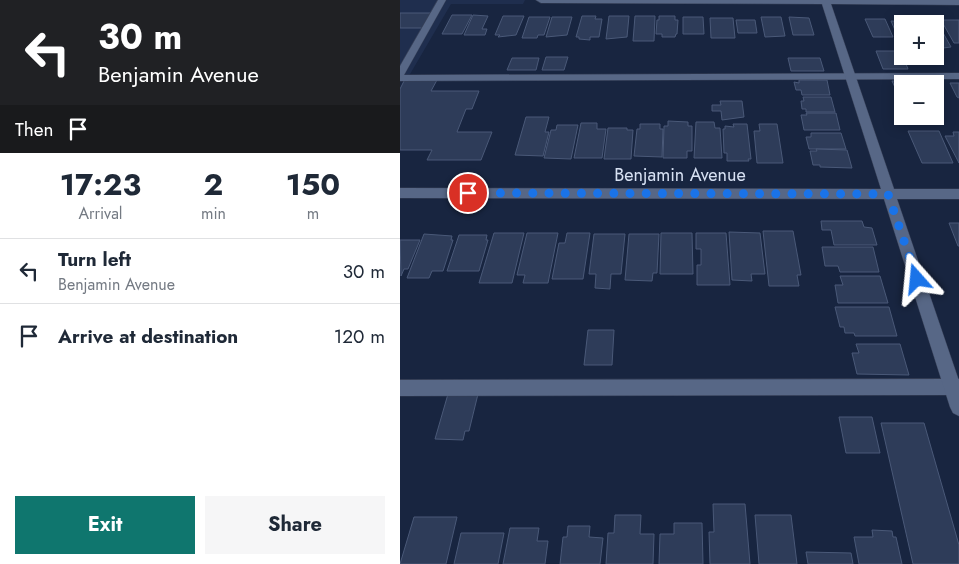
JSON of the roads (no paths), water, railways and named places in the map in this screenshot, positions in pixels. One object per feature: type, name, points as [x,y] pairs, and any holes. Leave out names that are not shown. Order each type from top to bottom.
[{"type":"street","points":[[541,0],[959,2]]},
{"type":"street","points":[[825,1],[888,194],[956,387],[959,407]]},
{"type":"street","name":"Benjamin Avenue","points":[[400,193],[959,194]]},
{"type":"lane","points":[[442,0],[400,76],[959,76]]},
{"type":"lane","points":[[400,388],[956,387]]}]
